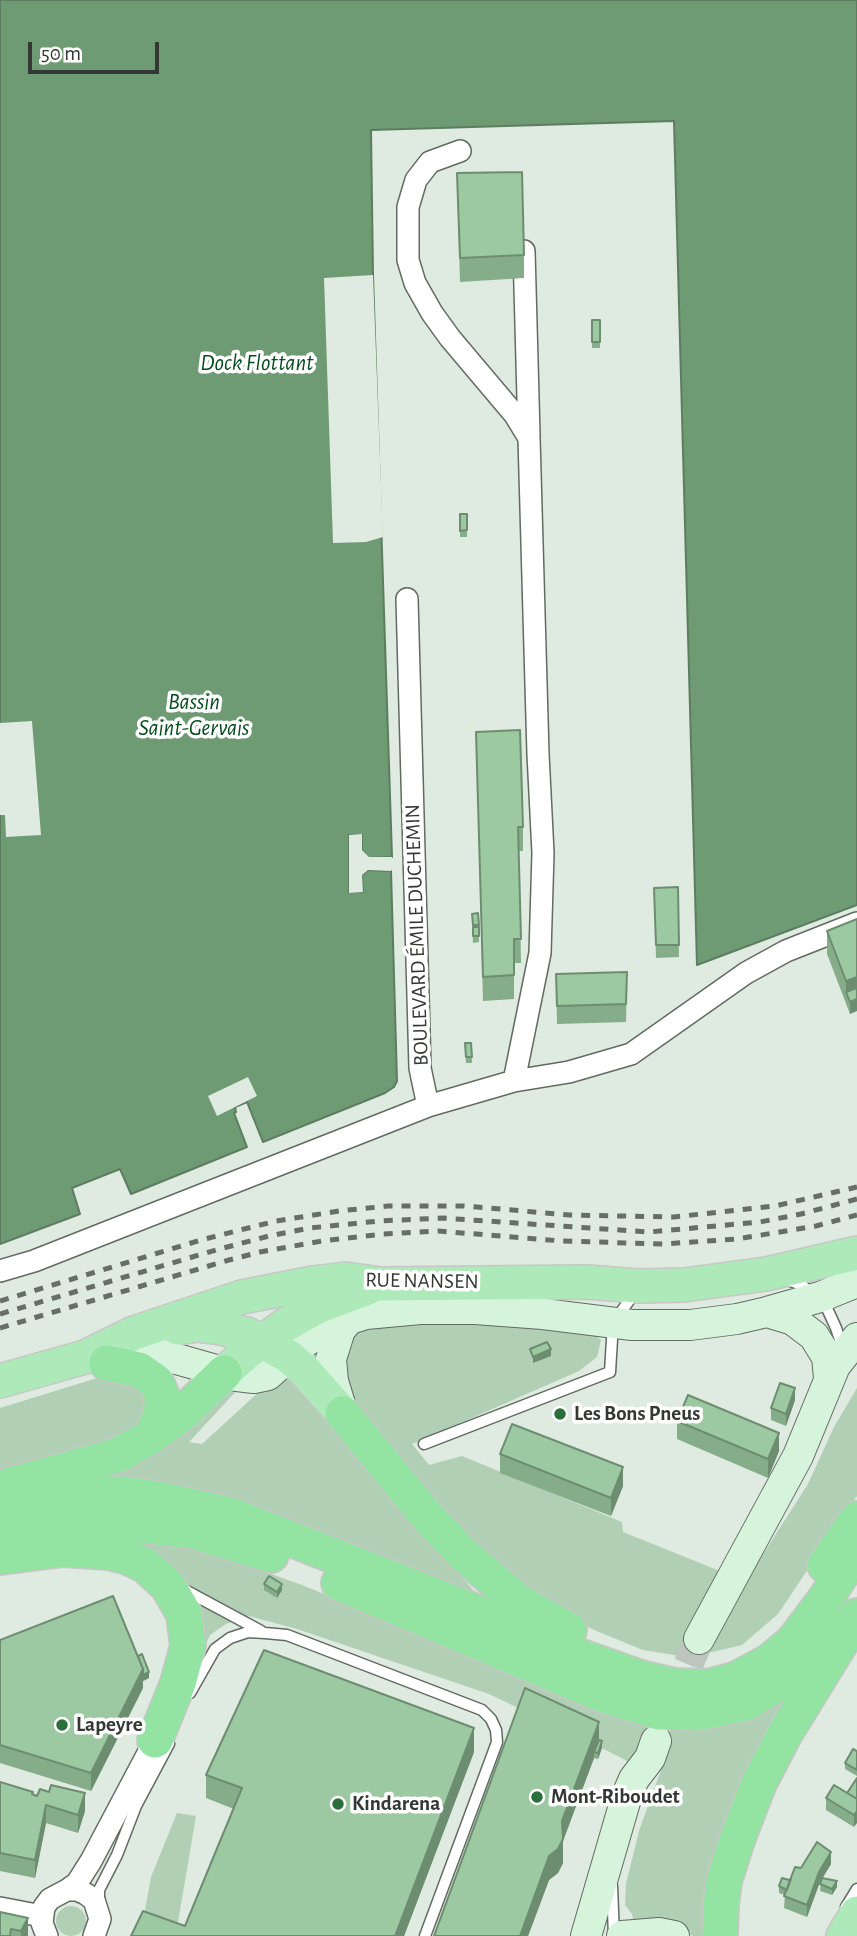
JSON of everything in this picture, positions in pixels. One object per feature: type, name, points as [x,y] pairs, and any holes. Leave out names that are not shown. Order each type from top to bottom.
[{"type":"highway","points":[[96,1360],[139,1370],[156,1382],[163,1402],[152,1436]]},
{"type":"highway","points":[[0,1488],[118,1455],[152,1436],[183,1413],[224,1373]]},
{"type":"highway","points":[[343,1414],[443,1534],[486,1576],[521,1603],[567,1628],[648,1661],[682,1667],[705,1665],[726,1660],[754,1648],[771,1636],[788,1617],[857,1519]]},
{"type":"highway","points":[[0,1507],[72,1494],[125,1494],[195,1506],[243,1520],[466,1608],[581,1657],[640,1678],[675,1686],[708,1687],[737,1679],[769,1662],[793,1642],[857,1550]]},
{"type":"highway","points":[[0,1533],[52,1524],[106,1521],[164,1526],[202,1534],[255,1549],[319,1574],[603,1695],[659,1712],[686,1714],[746,1703],[799,1671],[819,1648],[857,1593]]},
{"type":"highway","points":[[0,1557],[54,1550],[94,1551],[128,1557],[156,1574],[168,1586],[184,1614],[188,1646],[164,1738]]},
{"type":"highway","points":[[720,1936],[724,1881],[759,1783],[785,1733],[857,1616]]},
{"type":"main road","name":"RUE NANSEN","points":[[96,1360],[134,1333],[242,1297],[345,1279],[380,1284],[586,1282],[639,1286],[722,1282],[857,1253]]},
{"type":"main road","name":"RUE NANSEN","points":[[275,1349],[315,1334],[337,1321],[366,1314],[421,1309],[475,1309],[613,1323],[690,1325],[766,1312],[820,1297],[857,1282]]},
{"type":"main road","points":[[224,1373],[275,1349],[285,1325],[317,1307],[380,1284]]},
{"type":"main road","points":[[699,1639],[798,1457],[843,1362],[827,1357],[814,1336],[793,1320],[766,1312]]},
{"type":"main road","points":[[343,1414],[333,1381],[331,1359],[340,1330],[350,1318]]},
{"type":"main road","points":[[134,1333],[198,1325],[230,1330],[275,1349],[304,1370],[343,1414]]},
{"type":"main road","name":"RUE NANSEN","points":[[0,1381],[96,1360],[145,1354],[172,1356],[224,1373]]},
{"type":"main road","points":[[586,1936],[627,1795],[653,1750]]},
{"type":"main road","points":[[622,1936],[659,1933],[674,1936]]},
{"type":"street","points":[[460,151],[430,162],[416,180],[408,207],[408,260],[415,283],[432,313],[515,415],[529,438]]},
{"type":"street","points":[[514,1080],[540,953],[543,853],[523,237]]},
{"type":"street","name":"BOULEVARD ÉMILE DUCHEMIN","points":[[407,599],[420,1068],[428,1106]]},
{"type":"street","points":[[0,1271],[34,1261],[428,1106],[514,1080],[569,1072],[631,1054],[746,973],[786,951],[857,923]]},
{"type":"street","points":[[0,1908],[44,1926],[50,1899],[77,1883],[164,1738]]},
{"type":"street","points":[[66,1890],[77,1890],[94,1900],[100,1919],[94,1936]]},
{"type":"lane","points":[[766,1274],[803,1286],[820,1297],[836,1328],[843,1362]]},
{"type":"lane","points":[[424,1444],[610,1372],[613,1323],[639,1286]]},
{"type":"lane","points":[[734,1574],[770,1529],[820,1435]]},
{"type":"lane","points":[[156,1574],[265,1633]]},
{"type":"lane","points":[[186,1699],[215,1649],[230,1638],[248,1632],[265,1633],[287,1635],[482,1710],[491,1718],[501,1731],[425,1936]]},
{"type":"lane","points":[[99,1909],[99,1890],[117,1855],[178,1710]]},
{"type":"lane","points":[[614,1936],[612,1878],[628,1820],[653,1750]]},
{"type":"lane","points":[[846,1923],[857,1889]]},
{"type":"shaded area","points":[[374,1319],[585,1327],[601,1340],[597,1357],[579,1371],[412,1444],[429,1465],[462,1456],[622,1522],[623,1532],[720,1571],[681,1656],[643,1650],[594,1630],[541,1603],[493,1567],[424,1490],[369,1418],[345,1395],[338,1368],[352,1334]]},
{"type":"shaded area","points":[[117,1375],[149,1397],[139,1430],[0,1476],[0,1408],[97,1378]]},
{"type":"shaded area","points":[[286,1377],[331,1425],[480,1598],[300,1523],[235,1501],[82,1475],[229,1384],[240,1387],[189,1442],[202,1444],[260,1391]]},
{"type":"shaded area","points":[[857,1388],[857,1496],[778,1614],[742,1645],[708,1653],[760,1559],[808,1484],[834,1427]]},
{"type":"shaded area","points":[[93,1535],[198,1548],[302,1585],[637,1724],[675,1731],[719,1725],[798,1687],[707,1936],[693,1936],[683,1931],[635,1928],[632,1914],[625,1905],[626,1884],[639,1831],[670,1745],[629,1762],[489,1694],[297,1629],[249,1616],[226,1624],[210,1635],[202,1653],[190,1609]]},
{"type":"shaded area","points":[[177,1813],[196,1816],[178,1922],[144,1916],[151,1877]]},
{"type":"shaded area","points":[[71,1906],[82,1910],[86,1921],[82,1932],[71,1936],[60,1932],[56,1921],[60,1910]]},
{"type":"water","name":"Bassin Saint-Gervais","points":[[0,0],[857,0],[857,905],[697,965],[674,121],[371,130],[373,275],[392,857],[369,858],[362,850],[362,835],[349,835],[349,892],[363,892],[362,875],[368,870],[391,871],[397,1081],[394,1087],[385,1093],[263,1142],[247,1102],[235,1107],[234,1113],[247,1147],[131,1194],[120,1169],[72,1188],[80,1214],[0,1244]]},
{"type":"pier","points":[[373,275],[383,537],[366,542],[333,543],[324,278]]},
{"type":"pier","points":[[32,721],[41,835],[6,837],[5,815],[0,815],[0,723]]},
{"type":"pier","points":[[362,834],[362,850],[369,857],[392,857],[392,860],[367,861],[358,851],[358,838],[352,838],[353,889],[359,889],[359,874],[367,867],[391,867],[391,871],[368,870],[362,875],[363,892],[349,893],[349,835]]},
{"type":"pier","points":[[248,1077],[257,1096],[217,1116],[208,1096]]},
{"type":"building","points":[[522,172],[524,255],[460,258],[457,173]]},
{"type":"building","points":[[592,320],[600,320],[600,342],[592,342]]},
{"type":"building","points":[[460,514],[467,514],[467,530],[460,531]]},
{"type":"building","points":[[520,730],[523,827],[518,827],[521,939],[514,939],[514,975],[483,977],[476,732]]},
{"type":"building","points":[[678,887],[679,945],[656,945],[654,888]]},
{"type":"building","points":[[478,913],[479,925],[473,925],[472,914]]},
{"type":"building","points":[[857,919],[857,977],[846,981],[827,931]]},
{"type":"building","points":[[473,927],[479,927],[479,936],[473,936]]},
{"type":"building","points":[[627,972],[626,1004],[557,1006],[556,974]]},
{"type":"building","points":[[857,988],[857,999],[850,1002],[846,992]]},
{"type":"building","points":[[465,1043],[471,1043],[472,1057],[466,1057]]},
{"type":"building","points":[[547,1342],[551,1349],[533,1357],[530,1349]]},
{"type":"building","points":[[780,1383],[795,1388],[786,1414],[771,1408]]},
{"type":"building","points":[[688,1395],[779,1433],[768,1459],[677,1421]]},
{"type":"building","points":[[512,1424],[623,1467],[611,1498],[500,1454]]},
{"type":"building","points":[[269,1576],[282,1584],[277,1592],[264,1584]]},
{"type":"building","name":"Lapeyre","points":[[113,1596],[143,1669],[91,1773],[0,1745],[0,1640]]},
{"type":"building","name":"Kindarena","points":[[264,1650],[474,1728],[395,1936],[131,1936],[143,1911],[185,1926],[242,1788],[206,1775]]},
{"type":"building","points":[[142,1654],[149,1672],[143,1675],[138,1656]]},
{"type":"building","name":"Mont-Riboudet","points":[[525,1688],[599,1722],[562,1821],[563,1839],[558,1849],[549,1856],[520,1936],[434,1936]]},
{"type":"building","points":[[599,1740],[602,1741],[598,1753],[594,1752]]},
{"type":"building","points":[[853,1749],[857,1751],[857,1770],[845,1763]]},
{"type":"building","points":[[857,1778],[857,1799],[847,1793]]},
{"type":"building","points":[[0,1782],[33,1792],[32,1794],[37,1796],[40,1789],[49,1792],[51,1785],[85,1793],[78,1815],[46,1805],[35,1860],[0,1853]]},
{"type":"building","points":[[834,1785],[857,1799],[857,1811],[854,1815],[826,1798]]},
{"type":"building","points":[[817,1842],[831,1852],[819,1872],[807,1905],[784,1896],[795,1867],[801,1868]]},
{"type":"building","points":[[782,1878],[791,1879],[787,1890],[779,1886]]},
{"type":"building","points":[[822,1878],[837,1881],[832,1889],[820,1884]]},
{"type":"building","points":[[0,1912],[28,1918],[21,1931],[11,1929],[10,1936],[0,1936]]},
{"type":"tunnel","points":[[671,1706],[699,1639]]},
{"type":"railway","points":[[0,1301],[201,1240],[276,1221],[339,1211],[388,1206],[464,1206],[570,1215],[674,1217],[775,1206],[857,1187]]},
{"type":"railway","points":[[0,1314],[216,1250],[310,1228],[442,1218],[649,1232],[760,1222],[857,1199]]},
{"type":"railway","points":[[0,1328],[229,1260],[322,1241],[438,1231],[562,1241],[663,1244],[737,1239],[816,1226],[857,1215]]},
{"type":"place","name":"Les Bons Pneus","points":[[560,1414]]},
{"type":"place","name":"Lapeyre","points":[[62,1725]]},
{"type":"place","name":"Mont-Riboudet","points":[[537,1797]]},
{"type":"place","name":"Kindarena","points":[[338,1804]]},
{"type":"water label","name":"Dock Flottant","points":[[257,363]]}]
